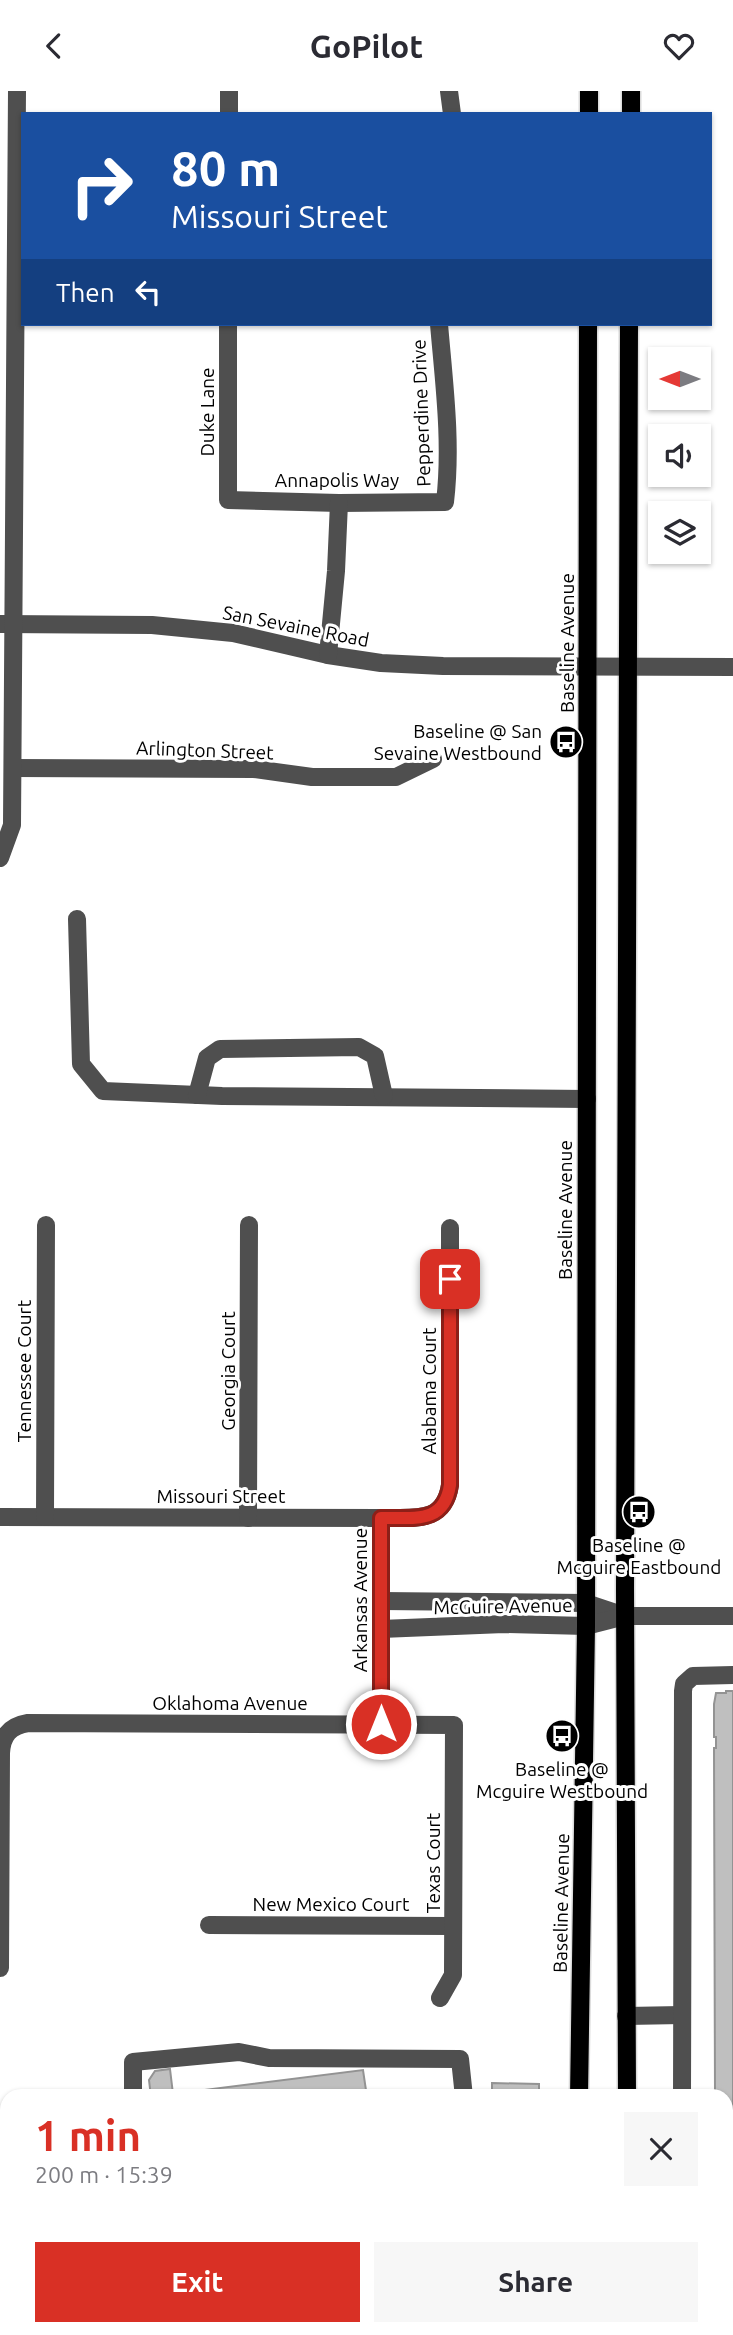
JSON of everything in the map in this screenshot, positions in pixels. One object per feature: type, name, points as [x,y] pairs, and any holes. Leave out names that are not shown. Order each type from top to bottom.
[{"type":"main road","points":[[589,91],[589,112]]},
{"type":"main road","points":[[631,91],[631,112]]},
{"type":"main road","name":"Baseline Avenue","points":[[579,2089],[586,1626],[588,326]]},
{"type":"main road","points":[[627,2089],[625,1616],[629,326]]},
{"type":"street","points":[[0,858],[12,825],[13,768],[6,624],[8,255],[17,91]]},
{"type":"street","points":[[229,91],[229,112]]},
{"type":"street","points":[[449,91],[452,112]]},
{"type":"street","name":"Duke Lane","points":[[228,326],[228,500]]},
{"type":"street","name":"Pepperdine Drive","points":[[439,326],[446,393],[449,471],[445,502]]},
{"type":"street","name":"Annapolis Way","points":[[228,500],[445,502]]},
{"type":"street","points":[[328,655],[339,503]]},
{"type":"street","name":"San Sevaine Road","points":[[6,624],[152,625],[233,633],[328,655],[381,663],[443,666],[733,667]]},
{"type":"street","name":"Arlington Street","points":[[13,768],[254,769],[312,777],[396,777],[433,759]]},
{"type":"street","points":[[77,919],[81,1063],[103,1091],[197,1095],[587,1099]]},
{"type":"street","points":[[197,1095],[207,1058],[220,1049],[359,1047],[375,1056],[384,1096]]},
{"type":"street","name":"Tennessee Court","points":[[45,1517],[46,1225]]},
{"type":"street","name":"Georgia Court","points":[[248,1518],[249,1225]]},
{"type":"street","name":"Alabama Court","points":[[441,1510],[450,1485],[450,1228]]},
{"type":"street","name":"Missouri Street","points":[[0,1517],[381,1518],[427,1516],[441,1510]]},
{"type":"street","name":"Arkansas Avenue","points":[[381,1518],[381,1724]]},
{"type":"street","name":"McGuire Avenue","points":[[381,1601],[586,1603],[625,1616]]},
{"type":"street","name":"McGuire Avenue","points":[[381,1629],[503,1625],[586,1626],[625,1616],[733,1616]]},
{"type":"street","points":[[682,2089],[684,1684],[693,1676],[733,1675]]},
{"type":"street","name":"Oklahoma Avenue","points":[[0,1818],[1,1745],[7,1731],[28,1723],[454,1725]]},
{"type":"street","name":"Texas Court","points":[[440,1998],[453,1975],[454,1725]]},
{"type":"street","points":[[0,1818],[0,1968]]},
{"type":"street","name":"New Mexico Court","points":[[209,1925],[453,1926]]},
{"type":"street","points":[[626,2016],[682,2015]]},
{"type":"street","points":[[133,2089],[133,2062],[239,2052],[269,2058],[460,2059],[463,2089]]},
{"type":"building","points":[[733,1691],[733,2089],[715,2089],[714,1704],[716,1693]]},
{"type":"building","points":[[170,2069],[172,2089],[150,2089],[149,2080],[155,2071]]},
{"type":"building","points":[[363,2070],[366,2089],[213,2089]]},
{"type":"building","points":[[492,2083],[539,2084],[539,2089],[492,2089]]},
{"type":"place","name":"Baseline @ San Sevaine Westbound","points":[[566,742]]},
{"type":"place","name":"Baseline @ Mcguire Eastbound","points":[[639,1512]]},
{"type":"place","name":"Baseline @ Mcguire Westbound","points":[[562,1736]]},
{"type":"route","points":[[381,1724],[381,1518],[434,1514],[441,1510],[447,1497],[450,1485],[450,1279]]}]
